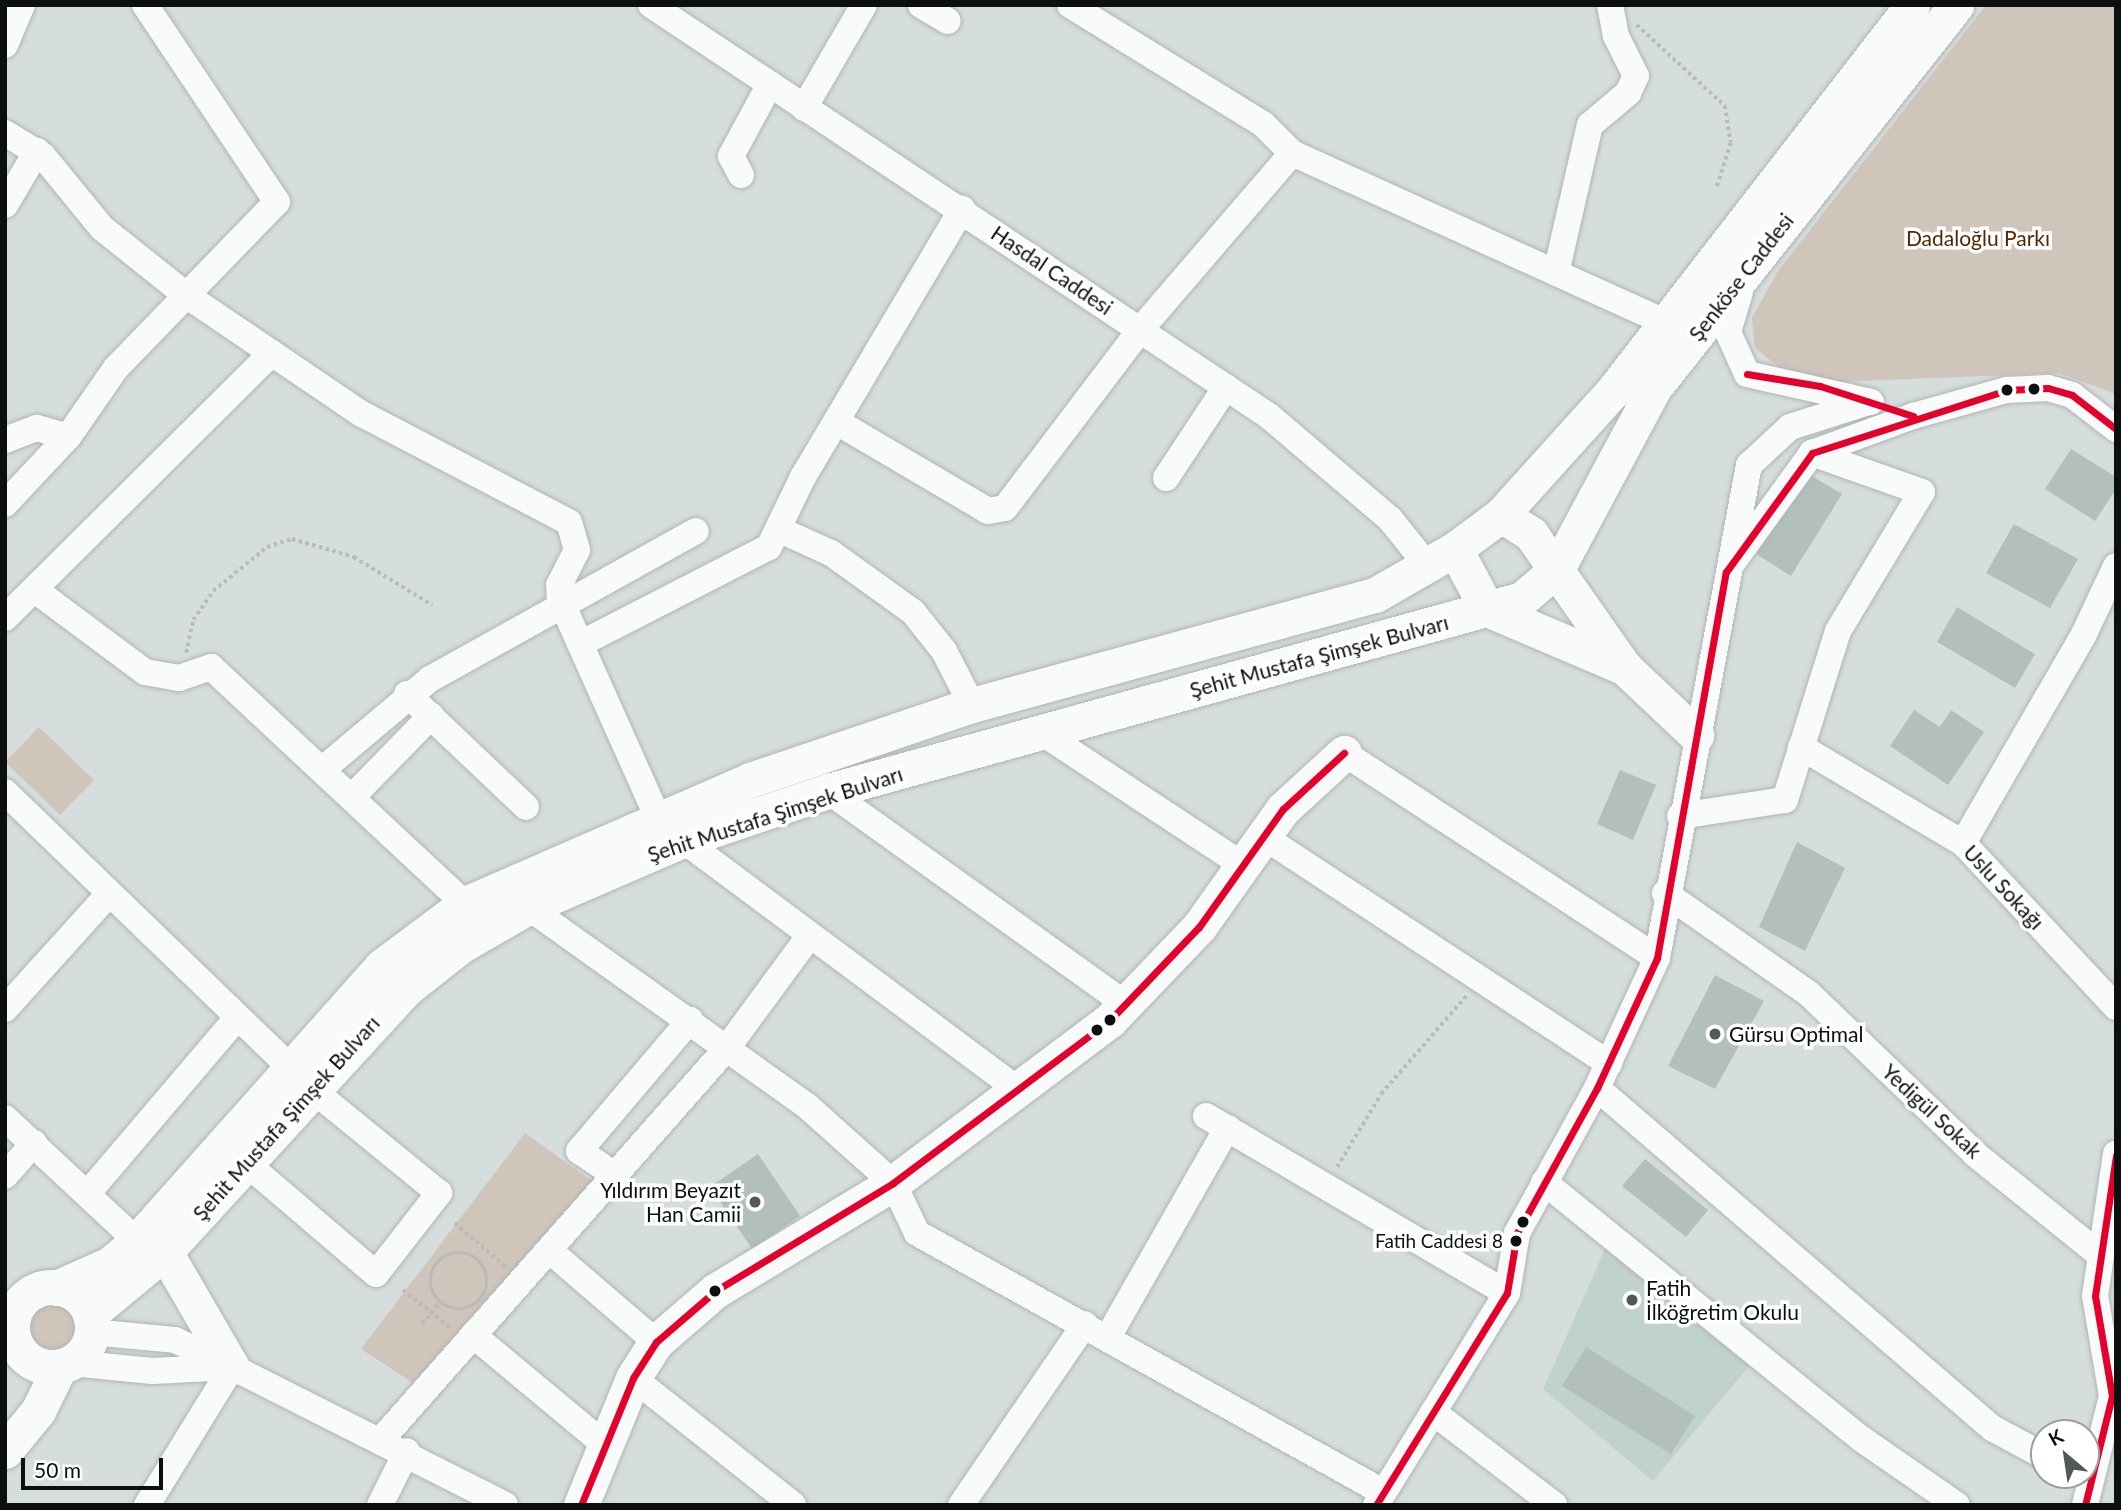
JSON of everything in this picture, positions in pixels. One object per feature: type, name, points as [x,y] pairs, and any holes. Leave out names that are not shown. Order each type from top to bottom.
[{"type":"main road","name":"Şenköse Caddesi","points":[[1501,514],[1666,323],[1912,5]]},
{"type":"main road","name":"Şenköse Caddesi","points":[[1557,569],[1654,388],[1956,5]]},
{"type":"main road","points":[[1501,514],[1531,534],[1625,668],[1696,735]]},
{"type":"main road","name":"Şehit Mustafa Şimşek Bulvarı","points":[[32,1287],[110,1264],[151,1246],[246,1163],[382,966],[465,904],[520,894],[670,829],[972,705],[1375,595],[1441,557],[1501,514]]},
{"type":"main road","points":[[1441,557],[1487,609],[1625,668]]},
{"type":"main road","name":"Şehit Mustafa Şimşek Bulvarı","points":[[670,829],[828,791],[1522,600],[1557,569]]},
{"type":"main road","points":[[580,1505],[633,1378],[656,1342],[751,1265],[892,1183],[1020,1091],[1127,1005],[1199,927],[1283,809],[1344,753]]},
{"type":"main road","name":"Şehit Mustafa Şimşek Bulvarı","points":[[91,1323],[151,1246],[303,1080],[520,894]]},
{"type":"main road","points":[[151,1246],[232,1367]]},
{"type":"main road","points":[[5,1451],[38,1411],[91,1323],[76,1296],[32,1287],[18,1308],[9,1340],[38,1364],[65,1364]]},
{"type":"street","points":[[5,45],[22,5]]},
{"type":"street","points":[[5,504],[68,437],[116,368],[277,202],[145,5]]},
{"type":"street","name":"Hasdal Caddesi","points":[[651,5],[804,108],[962,209],[1226,387],[1441,557]]},
{"type":"street","points":[[804,108],[864,5]]},
{"type":"street","points":[[920,5],[948,21]]},
{"type":"street","points":[[1070,5],[1263,124],[1292,153],[1666,323]]},
{"type":"street","points":[[1556,273],[1590,125],[1628,93],[1636,76],[1616,36],[1610,5]]},
{"type":"street","points":[[741,175],[731,156],[770,85]]},
{"type":"street","points":[[5,133],[37,151],[102,228],[186,295],[400,436],[564,516],[577,550],[559,585],[562,605],[670,829],[1020,1091]]},
{"type":"street","points":[[5,205],[37,151]]},
{"type":"street","points":[[837,422],[988,511],[998,511],[1011,504],[1140,330],[1292,153]]},
{"type":"street","points":[[580,644],[757,556],[780,530],[837,422],[962,209]]},
{"type":"street","points":[[1754,261],[1727,318],[1730,343],[1747,374],[1869,402],[1913,416]]},
{"type":"street","points":[[5,618],[272,353]]},
{"type":"street","points":[[1166,478],[1226,387]]},
{"type":"street","points":[[1726,572],[1812,453],[1913,416],[2007,390],[2048,388],[2072,395],[2116,429]]},
{"type":"street","points":[[520,894],[807,1106],[892,1183],[917,1233],[1108,1337],[1379,1498],[1507,1293],[1517,1233],[1597,1088],[1657,958],[1665,893],[1749,465],[1790,427],[1869,402]]},
{"type":"street","points":[[5,440],[37,428],[68,437]]},
{"type":"street","points":[[1681,816],[1785,800],[1838,631],[1922,492],[1812,453]]},
{"type":"street","points":[[780,530],[831,553],[913,612],[944,651],[972,705]]},
{"type":"street","points":[[323,769],[407,694],[696,531]]},
{"type":"street","points":[[1963,843],[2084,634],[2116,566]]},
{"type":"street","points":[[35,590],[145,672],[190,676],[211,667],[353,796],[465,904]]},
{"type":"street","points":[[407,694],[526,807]]},
{"type":"street","points":[[353,796],[431,716]]},
{"type":"street","points":[[1041,732],[1244,866]]},
{"type":"street","name":"Uslu Sokağı","points":[[1801,747],[1963,843],[2116,1007]]},
{"type":"street","points":[[1344,753],[1657,958]]},
{"type":"street","points":[[828,791],[1127,1005]]},
{"type":"street","points":[[7,798],[303,1080],[439,1193],[376,1273],[246,1163]]},
{"type":"street","points":[[1264,837],[1609,1064]]},
{"type":"street","name":"Yedigül Sokak","points":[[1665,893],[1809,994],[1976,1154],[2100,1255]]},
{"type":"street","points":[[5,1009],[108,895]]},
{"type":"street","points":[[381,1440],[727,1048],[810,935]]},
{"type":"street","points":[[88,1193],[237,1018]]},
{"type":"street","points":[[615,1175],[579,1151],[690,1020]]},
{"type":"street","points":[[1597,1088],[1992,1428],[2030,1448]]},
{"type":"street","points":[[5,1118],[151,1246]]},
{"type":"street","points":[[1108,1337],[1217,1122],[1327,1184],[1507,1293]]},
{"type":"street","points":[[5,1176],[34,1143]]},
{"type":"street","points":[[2100,1440],[2114,1393],[2095,1296],[2116,1154]]},
{"type":"street","points":[[1544,1182],[1863,1440],[1957,1505]]},
{"type":"street","points":[[549,1250],[656,1342]]},
{"type":"street","points":[[91,1323],[175,1340],[407,1451],[505,1505]]},
{"type":"street","points":[[961,1505],[1085,1324]]},
{"type":"street","points":[[471,1338],[605,1445]]},
{"type":"street","points":[[65,1364],[153,1371],[232,1367]]},
{"type":"street","points":[[147,1505],[232,1367]]},
{"type":"street","points":[[633,1378],[793,1505]]},
{"type":"street","points":[[1433,1412],[1554,1505]]},
{"type":"street","points":[[380,1505],[407,1451]]},
{"type":"path","points":[[1633,22],[1725,106],[1731,143],[1716,190]]},
{"type":"path","points":[[190,676],[187,642],[198,610],[278,541],[323,544],[432,605]]},
{"type":"path","points":[[1327,1184],[1381,1094],[1480,979]]},
{"type":"path","points":[[455,1223],[522,1280]]},
{"type":"path","points":[[460,1253],[477,1259],[487,1285],[477,1302],[460,1309],[440,1302],[431,1280],[437,1264],[460,1253]]},
{"type":"path","points":[[403,1290],[471,1338]]},
{"type":"path","points":[[422,1324],[440,1302]]},
{"type":"shaded area","name":"Fatih İlköğretim Okulu","points":[[1609,1240],[1754,1360],[1653,1481],[1543,1389]]},
{"type":"green space","name":"Dadaloğlu Parkı","points":[[1986,5],[2116,5],[2116,394],[2059,373],[1835,382],[1780,368],[1755,348],[1752,318],[1778,271]]},
{"type":"green space","points":[[39,727],[94,780],[60,815],[5,762]]},
{"type":"green space","points":[[525,1133],[592,1181],[413,1383],[361,1349]]},
{"type":"green space","points":[[52,1303],[69,1310],[76,1327],[69,1344],[52,1351],[35,1344],[28,1327],[35,1310]]},
{"type":"building","points":[[2071,449],[2116,477],[2116,489],[2095,521],[2045,489]]},
{"type":"building","points":[[1807,473],[1842,494],[1791,576],[1756,554]]},
{"type":"building","points":[[2014,524],[2078,559],[2050,608],[1986,573]]},
{"type":"building","points":[[1957,607],[2035,654],[2015,688],[1937,642]]},
{"type":"building","points":[[1914,710],[1940,727],[1951,710],[1984,732],[1948,785],[1890,746]]},
{"type":"building","points":[[1620,770],[1656,785],[1633,840],[1597,824]]},
{"type":"building","points":[[1797,842],[1845,868],[1805,951],[1759,927]]},
{"type":"building","name":"Gürsu Optimal","points":[[1715,975],[1764,1001],[1715,1089],[1668,1066]]},
{"type":"building","name":"Yıldırım Beyazıt Han Camii","points":[[758,1154],[800,1216],[752,1249],[710,1187]]},
{"type":"building","points":[[1645,1159],[1708,1210],[1686,1237],[1622,1186]]},
{"type":"building","points":[[1586,1347],[1695,1416],[1671,1454],[1562,1386]]},
{"type":"transit line","points":[[1747,374],[1820,386],[1913,416]]},
{"type":"transit line","points":[[1376,1505],[1507,1293],[1517,1233],[1597,1088],[1657,958],[1726,572],[1812,453],[2007,390],[2048,388],[2072,395],[2116,429]]},
{"type":"transit line","points":[[581,1505],[633,1378],[656,1342],[715,1291],[893,1183],[1110,1020],[1199,927],[1283,809],[1344,753]]},
{"type":"transit line","points":[[2085,1505],[2112,1396],[2095,1296],[2116,1156]]},
{"type":"place","name":"Gürsu Optimal","points":[[1715,1034]]},
{"type":"place","name":"Yıldırım Beyazıt Han Camii","points":[[755,1202]]},
{"type":"place","name":"Fatih Caddesi 8","points":[[1516,1241]]},
{"type":"place","name":"Fatih İlköğretim Okulu","points":[[1632,1300]]}]
